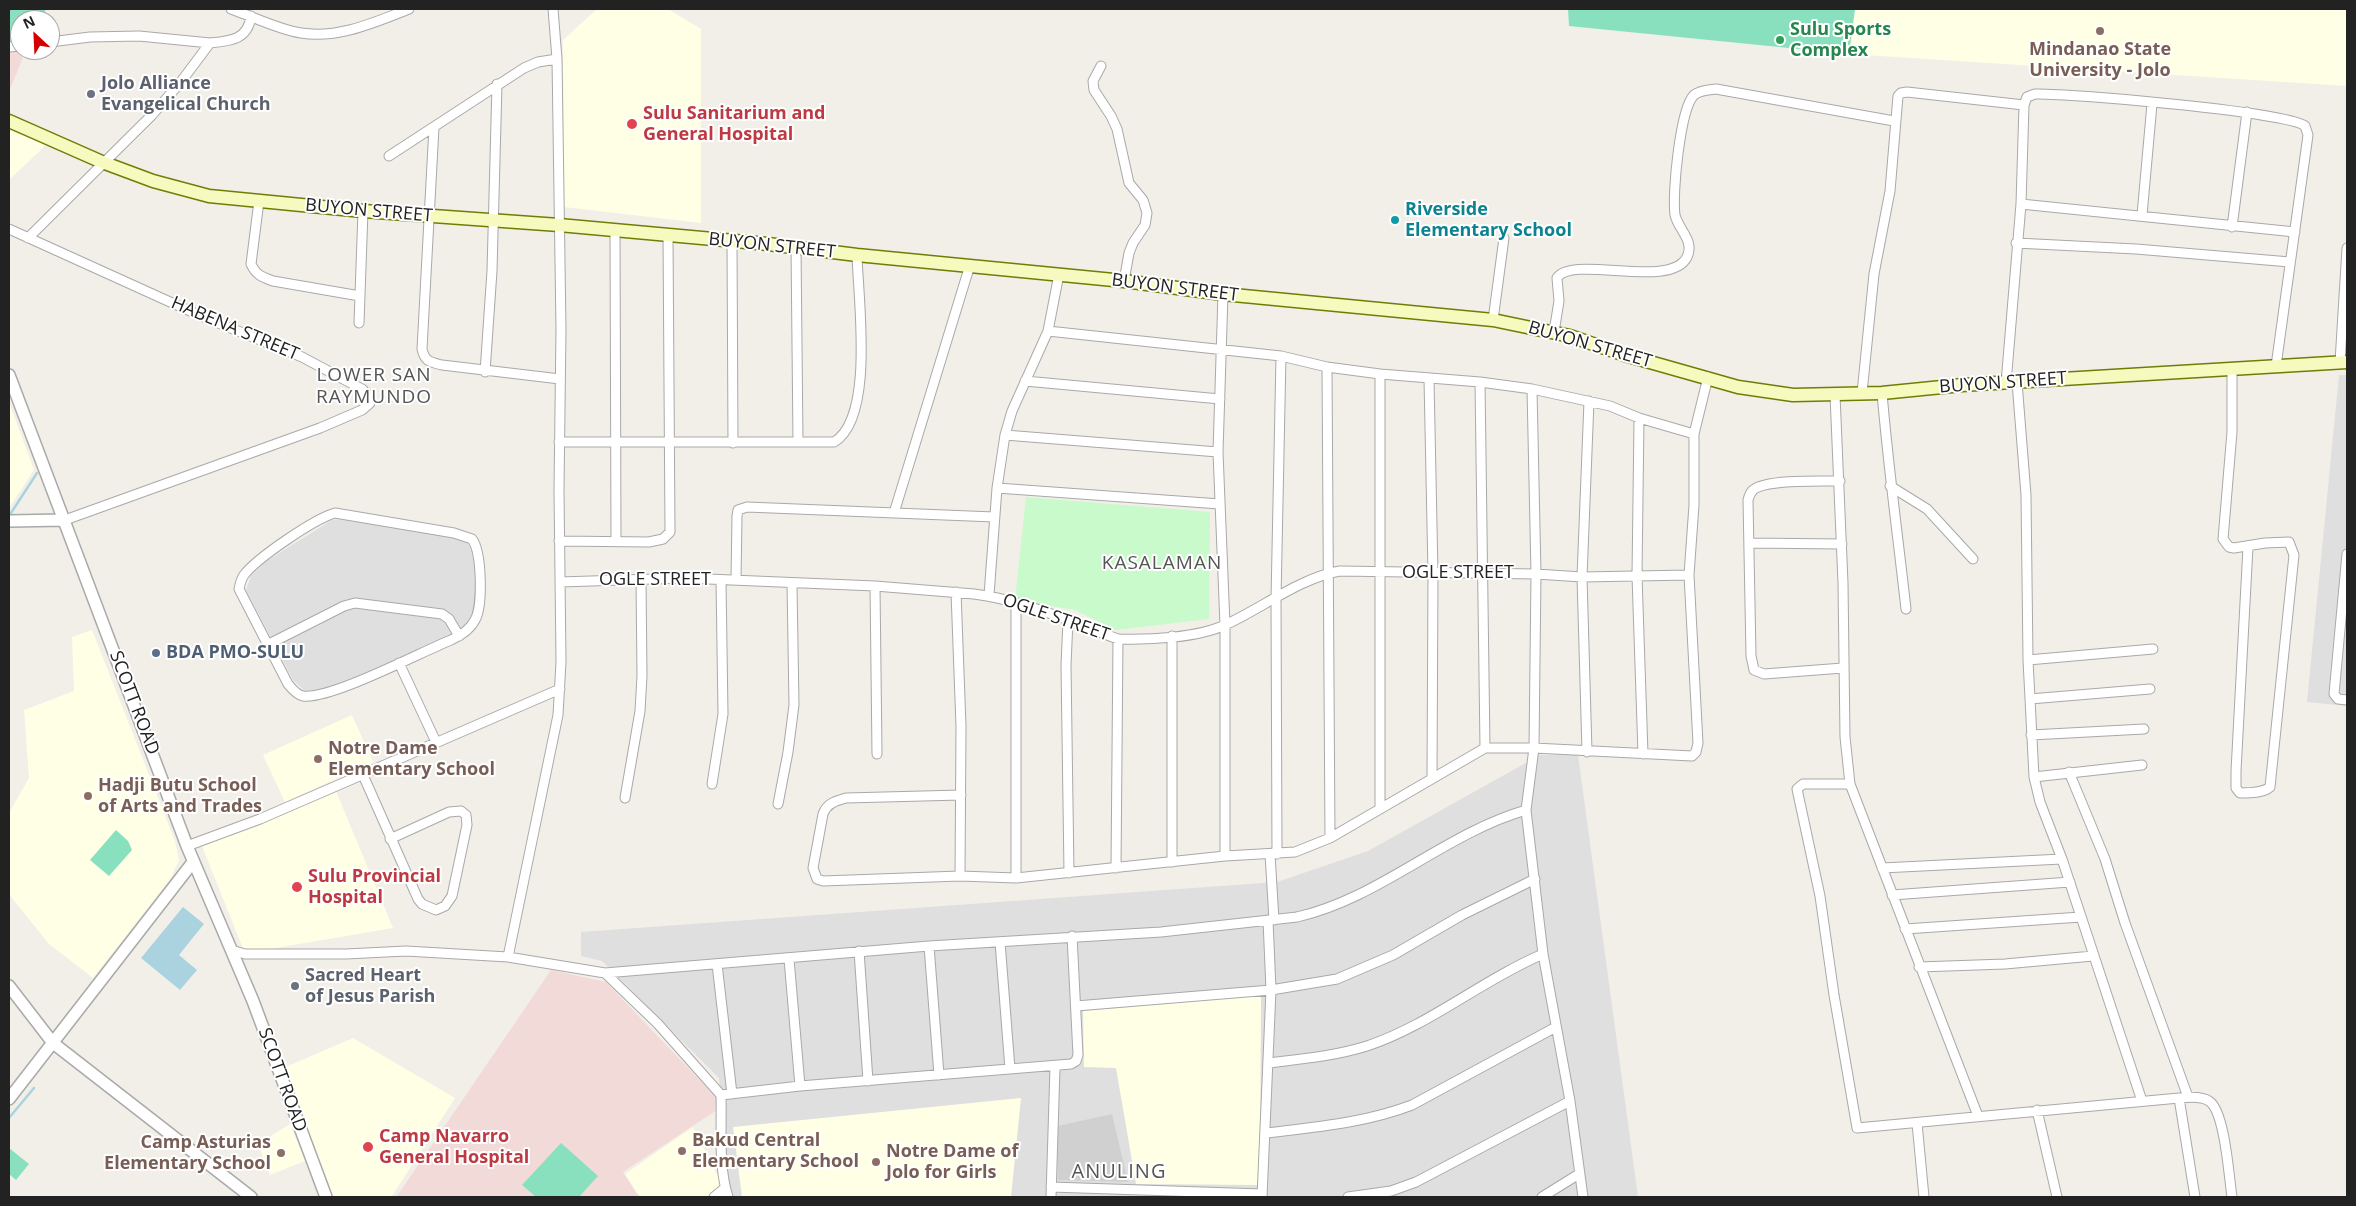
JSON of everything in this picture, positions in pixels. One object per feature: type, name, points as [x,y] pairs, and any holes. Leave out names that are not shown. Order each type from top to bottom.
[{"type":"main road","name":"BUYON STREET","points":[[9,121],[102,162],[192,192],[259,201],[363,211],[732,240],[857,255],[1124,281],[1223,294],[1493,320],[1554,332],[1625,355],[1738,387],[1793,395],[1882,393],[2012,382],[2343,362]]},
{"type":"street","points":[[231,9],[289,30],[322,34],[347,31],[409,9]]},
{"type":"street","points":[[508,957],[558,715],[560,689],[559,225],[557,59],[553,9]]},
{"type":"street","points":[[60,41],[90,37],[139,36],[210,43],[240,38],[250,25],[251,16]]},
{"type":"street","points":[[28,238],[152,114],[180,83],[210,43]]},
{"type":"street","points":[[389,156],[497,84],[538,62],[557,59]]},
{"type":"street","points":[[1101,66],[1093,81],[1094,90],[1114,123],[1129,183],[1143,200],[1147,213],[1145,225],[1129,253],[1124,281]]},
{"type":"street","points":[[485,372],[494,221],[497,84]]},
{"type":"street","points":[[1554,332],[1559,308],[1557,278],[1565,272],[1598,269],[1658,272],[1672,270],[1680,266],[1687,257],[1689,244],[1676,216],[1676,193],[1680,140],[1686,111],[1692,98],[1698,92],[1716,89],[1894,121]]},
{"type":"street","points":[[1862,393],[1874,274],[1890,191],[1894,121],[1898,96],[1904,92],[2024,105]]},
{"type":"street","points":[[2142,1101],[2070,882],[2040,802],[2034,777],[2028,660],[2026,495],[2012,382],[2016,243],[2021,204],[2024,105],[2031,95],[2049,94],[2247,112],[2297,121],[2305,126],[2307,130],[2296,232],[2290,262],[2276,366]]},
{"type":"street","points":[[2142,215],[2152,104]]},
{"type":"street","points":[[2232,227],[2247,112]]},
{"type":"street","points":[[434,127],[423,355],[428,362],[485,372],[560,379]]},
{"type":"street","points":[[259,201],[251,264],[255,272],[273,281],[360,296]]},
{"type":"street","points":[[2021,204],[2142,215],[2232,227],[2296,232]]},
{"type":"street","points":[[359,323],[363,211]]},
{"type":"street","name":"HABENA STREET","points":[[9,229],[201,316],[302,357],[362,389],[370,398],[370,403],[362,410],[320,428],[65,520]]},
{"type":"street","points":[[615,230],[616,541]]},
{"type":"street","points":[[559,541],[649,542],[663,539],[670,532],[671,443],[668,235]]},
{"type":"street","points":[[1493,320],[1504,238]]},
{"type":"street","points":[[732,240],[733,443]]},
{"type":"street","points":[[2016,243],[2136,248],[2290,262]]},
{"type":"street","points":[[796,247],[798,442]]},
{"type":"street","points":[[2343,362],[2347,248]]},
{"type":"street","points":[[559,442],[834,442],[842,438],[850,424],[858,395],[862,355],[857,255]]},
{"type":"street","points":[[894,513],[970,265]]},
{"type":"street","points":[[989,596],[994,517],[1005,435],[1024,381],[1048,330],[1059,274]]},
{"type":"street","points":[[1223,294],[1218,452],[1225,626],[1225,856]]},
{"type":"street","points":[[1048,330],[1281,356],[1327,367],[1380,374],[1480,382],[1532,389],[1589,401],[1694,434]]},
{"type":"street","points":[[1051,1187],[1122,1194],[1262,1196],[1271,990],[1281,356]]},
{"type":"street","points":[[1327,367],[1330,838]]},
{"type":"street","points":[[2232,368],[2232,432],[2223,536],[2229,547],[2248,547],[2265,543],[2289,542],[2294,560],[2270,787],[2264,791],[2240,793],[2236,788],[2236,777],[2248,547]]},
{"type":"street","points":[[1380,374],[1382,573],[1380,809]]},
{"type":"street","name":"SCOTT ROAD","points":[[9,375],[193,862],[231,950],[326,1197]]},
{"type":"street","points":[[961,795],[846,798],[834,802],[826,807],[822,814],[814,868],[817,879],[823,881],[960,876],[1016,878],[1225,856],[1295,852],[1330,838],[1485,748],[1534,748],[1689,756],[1694,754],[1697,748],[1689,576],[1694,505],[1694,434],[1708,377]]},
{"type":"street","points":[[1429,379],[1433,574],[1432,778]]},
{"type":"street","points":[[1024,381],[1220,399]]},
{"type":"street","points":[[1480,382],[1485,748]]},
{"type":"street","points":[[1532,389],[1536,574],[1534,748],[1526,810],[1543,954],[1570,1101],[1583,1197]]},
{"type":"street","points":[[1882,393],[1890,486],[1897,522],[1906,609]]},
{"type":"street","points":[[1835,395],[1842,544],[1845,737],[1850,784],[1978,1116]]},
{"type":"street","points":[[1587,752],[1582,577],[1589,401]]},
{"type":"street","points":[[1639,418],[1637,576],[1643,754]]},
{"type":"street","points":[[1005,435],[1218,452]]},
{"type":"street","points":[[1840,481],[1789,482],[1761,486],[1754,489],[1748,500],[1748,543],[1751,656],[1754,670],[1764,674],[1843,668]]},
{"type":"street","points":[[1890,486],[1927,509],[1973,559]]},
{"type":"street","points":[[997,488],[1220,504]]},
{"type":"street","points":[[736,580],[737,516],[738,510],[742,508],[994,517]]},
{"type":"street","points":[[339,513],[454,533],[472,539],[480,556],[479,608],[474,623],[459,636],[399,663],[329,692],[304,696],[288,684],[267,645],[240,594],[239,589],[243,578],[258,561],[326,516],[339,513]]},
{"type":"street","points":[[9,521],[65,520]]},
{"type":"street","points":[[1748,543],[1842,544]]},
{"type":"street","points":[[2347,554],[2344,647],[2334,694],[2338,699],[2347,700]]},
{"type":"street","name":"OGLE STREET","points":[[560,582],[641,579],[736,580],[792,584],[875,586],[956,592],[989,596],[1016,603],[1118,639],[1198,633],[1225,626],[1327,573],[1340,571],[1433,574],[1536,574],[1582,577],[1689,576]]},
{"type":"street","points":[[625,798],[640,712],[642,676],[641,579]]},
{"type":"street","points":[[712,784],[723,714],[721,580]]},
{"type":"street","points":[[778,804],[788,752],[794,705],[792,584]]},
{"type":"street","points":[[875,586],[877,754]]},
{"type":"street","points":[[956,592],[961,795],[960,876]]},
{"type":"street","points":[[267,645],[344,606],[355,603],[442,614],[449,619],[459,636]]},
{"type":"street","points":[[1016,603],[1016,878]]},
{"type":"street","points":[[1068,620],[1066,665],[1069,873]]},
{"type":"street","points":[[1172,636],[1172,862]]},
{"type":"street","points":[[1116,868],[1118,639]]},
{"type":"street","points":[[2028,660],[2153,649]]},
{"type":"street","points":[[399,663],[436,742]]},
{"type":"street","points":[[187,846],[363,775],[560,689]]},
{"type":"street","points":[[2030,699],[2150,689]]},
{"type":"street","points":[[2031,735],[2144,729]]},
{"type":"street","points":[[2034,777],[2142,765]]},
{"type":"street","points":[[2068,772],[2105,859],[2184,1098],[2195,1197]]},
{"type":"street","points":[[363,775],[390,839],[420,902],[436,910],[446,906],[452,896],[456,878],[467,825],[466,815],[461,811],[453,810],[390,839]]},
{"type":"street","points":[[1850,784],[1803,784],[1797,789],[1820,896],[1834,995],[1857,1128],[2142,1101],[2184,1098],[2207,1099],[2218,1112],[2232,1197]]},
{"type":"street","points":[[231,950],[244,954],[346,954],[406,951],[508,957],[605,973],[789,959],[859,951],[1072,936],[1161,932],[1297,917],[1330,908],[1488,823],[1526,810]]},
{"type":"street","points":[[1882,868],[2062,859]]},
{"type":"street","points":[[9,1099],[193,862]]},
{"type":"street","points":[[1076,1006],[1271,990],[1330,981],[1374,965],[1462,915],[1535,879]]},
{"type":"street","points":[[1892,895],[2070,882]]},
{"type":"street","points":[[1905,929],[2081,917]]},
{"type":"street","points":[[721,1095],[800,1086],[1055,1067],[1071,1064],[1078,1057],[1072,936]]},
{"type":"street","points":[[1000,942],[1010,1069]]},
{"type":"street","points":[[929,946],[939,1075]]},
{"type":"street","points":[[859,951],[868,1082]]},
{"type":"street","points":[[1269,1063],[1353,1050],[1383,1040],[1436,1013],[1522,963],[1543,954]]},
{"type":"street","points":[[1919,967],[2005,964],[2093,956]]},
{"type":"street","points":[[789,959],[800,1086]]},
{"type":"street","points":[[717,964],[732,1094]]},
{"type":"street","points":[[605,973],[658,1024],[721,1095],[727,1193],[714,1197]]},
{"type":"street","points":[[9,986],[53,1042],[251,1197]]},
{"type":"street","points":[[1266,1133],[1350,1123],[1388,1114],[1412,1105],[1556,1027]]},
{"type":"street","points":[[1051,1197],[1055,1067]]},
{"type":"street","points":[[1348,1197],[1390,1191],[1416,1182],[1570,1101]]},
{"type":"street","points":[[2037,1110],[2057,1197]]},
{"type":"street","points":[[1917,1123],[1924,1197]]},
{"type":"street","points":[[1542,1197],[1579,1174]]},
{"type":"shaded area","name":"Sulu Sanitarium and General Hospital","points":[[597,9],[668,9],[701,29],[701,223],[564,207],[563,40]]},
{"type":"shaded area","name":"Mindanao State University - Jolo","points":[[1855,9],[2347,9],[2347,86],[1849,54]]},
{"type":"shaded area","points":[[10,50],[10,60],[22,60],[9,92]]},
{"type":"shaded area","points":[[9,130],[46,145],[9,180]]},
{"type":"shaded area","points":[[2339,375],[2347,375],[2347,706],[2307,702]]},
{"type":"shaded area","points":[[9,402],[34,470],[9,508]]},
{"type":"shaded area","points":[[347,519],[464,540],[470,546],[475,559],[475,607],[472,618],[462,629],[449,637],[326,689],[305,691],[293,680],[246,590],[251,576],[265,562],[332,520]]},
{"type":"shaded area","name":"Hadji Butu School of Arts and Trades","points":[[92,630],[175,841],[179,860],[171,878],[93,978],[48,943],[9,894],[9,813],[29,778],[24,710],[74,691],[72,637]]},
{"type":"shaded area","name":"Notre Dame Elementary School","points":[[352,715],[373,762],[285,802],[263,755]]},
{"type":"shaded area","points":[[1540,755],[1578,755],[1638,1197],[730,1197],[727,1181],[719,1078],[602,961],[581,956],[581,932],[1277,882],[1368,851]]},
{"type":"shaded area","name":"Sulu Provincial Hospital","points":[[335,789],[393,928],[270,949],[244,951],[202,846]]},
{"type":"shaded area","points":[[551,970],[606,982],[717,1098],[717,1110],[623,1172],[639,1197],[397,1196]]},
{"type":"shaded area","points":[[1261,995],[1260,1185],[1136,1184],[1116,1068],[1084,1067],[1083,1011]]},
{"type":"shaded area","name":"Camp Navarro General Hospital","points":[[353,1038],[455,1098],[392,1196],[331,1197],[281,1069]]},
{"type":"shaded area","name":"Notre Dame of Jolo for Girls","points":[[1021,1098],[1011,1197],[742,1197],[733,1127]]},
{"type":"shaded area","points":[[1112,1114],[1128,1182],[1058,1180],[1058,1126]]},
{"type":"shaded area","name":"Camp Asturias Elementary School","points":[[290,1124],[305,1161],[270,1175],[258,1144]]},
{"type":"shaded area","name":"Bakud Central Elementary School","points":[[693,1127],[722,1184],[706,1197],[643,1197],[637,1193],[625,1174]]},
{"type":"green space","points":[[9,9],[46,9],[10,10],[9,43]]},
{"type":"green space","name":"Sulu Sports Complex","points":[[1568,9],[1855,9],[1849,54],[1569,26]]},
{"type":"green space","points":[[1026,497],[1210,512],[1209,619],[1116,630],[1075,610],[1015,600]]},
{"type":"green space","points":[[116,830],[128,841],[132,850],[109,876],[90,860]]},
{"type":"green space","points":[[561,1143],[598,1176],[579,1197],[536,1197],[522,1185]]},
{"type":"green space","points":[[9,1148],[29,1164],[16,1180],[9,1174]]},
{"type":"green space","points":[[939,1196],[939,1197],[819,1197]]},
{"type":"water","points":[[183,907],[204,924],[179,955],[197,970],[180,990],[141,958]]},
{"type":"waterway","points":[[11,513],[37,473]]},
{"type":"waterway","points":[[9,1118],[34,1088]]},
{"type":"place","name":"Mindanao State University - Jolo","points":[[2100,31]]},
{"type":"place","name":"Sulu Sports Complex","points":[[1780,40]]},
{"type":"place","name":"Jolo Alliance Evangelical Church","points":[[91,94]]},
{"type":"place","name":"Sulu Sanitarium and General Hospital","points":[[632,124]]},
{"type":"place","name":"Riverside Elementary School","points":[[1395,220]]},
{"type":"place","name":"BDA PMO-SULU","points":[[156,653]]},
{"type":"place","name":"Notre Dame Elementary School","points":[[318,759]]},
{"type":"place","name":"Hadji Butu School of Arts and Trades","points":[[88,796]]},
{"type":"place","name":"Sulu Provincial Hospital","points":[[297,887]]},
{"type":"place","name":"Sacred Heart of Jesus Parish","points":[[295,986]]},
{"type":"place","name":"Camp Navarro General Hospital","points":[[368,1147]]},
{"type":"place","name":"Bakud Central Elementary School","points":[[682,1151]]},
{"type":"place","name":"Camp Asturias Elementary School","points":[[281,1153]]},
{"type":"place","name":"Notre Dame of Jolo for Girls","points":[[876,1162]]},
{"type":"district","name":"LOWER SAN RAYMUNDO","points":[[374,387]]},
{"type":"district","name":"KASALAMAN","points":[[1162,564]]},
{"type":"district","name":"ANULING","points":[[1119,1172]]}]
